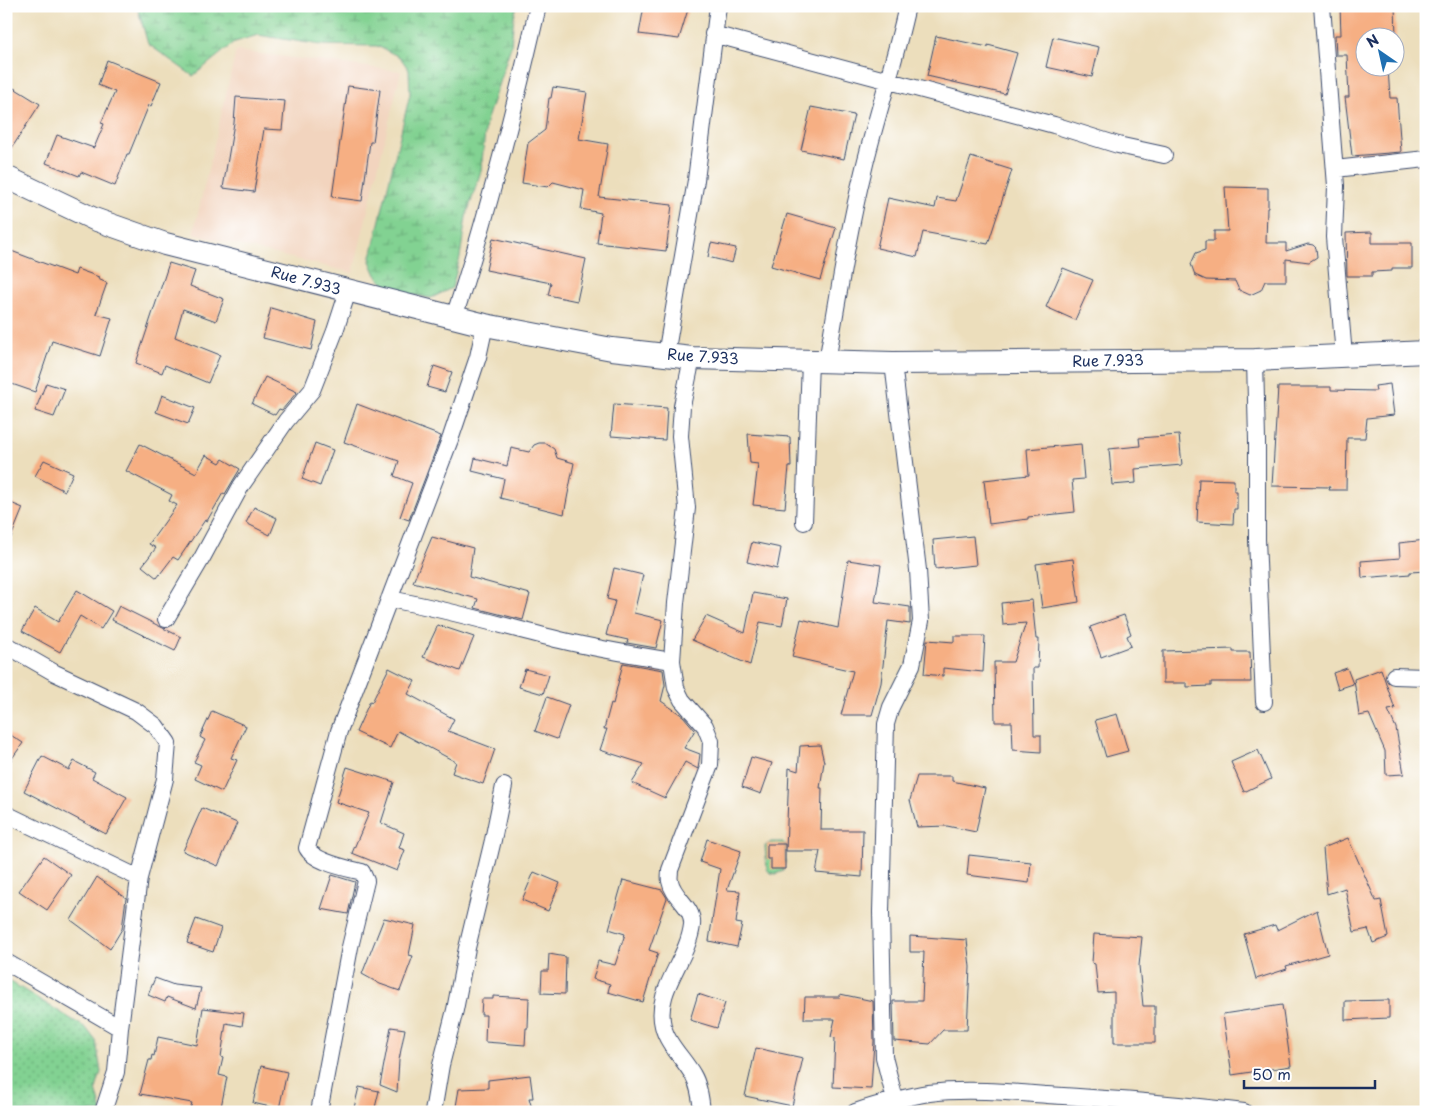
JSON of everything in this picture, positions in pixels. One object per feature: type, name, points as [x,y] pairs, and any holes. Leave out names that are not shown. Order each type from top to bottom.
[{"type":"street","points":[[454,317],[486,216],[496,172],[515,106],[538,6]]},
{"type":"street","points":[[666,355],[696,180],[718,6]]},
{"type":"street","points":[[804,522],[819,362],[844,262],[864,168],[889,82],[907,6]]},
{"type":"street","points":[[1322,6],[1335,169],[1334,237],[1344,356]]},
{"type":"street","points":[[713,34],[1100,140],[1164,155]]},
{"type":"street","points":[[1335,169],[1426,158]]},
{"type":"street","name":"Rue 7.933","points":[[6,178],[94,219],[165,244],[485,325],[612,349],[692,358],[893,363],[1256,360],[1426,352]]},
{"type":"street","points":[[166,619],[241,486],[286,421],[312,390],[348,291]]},
{"type":"street","points":[[319,1112],[350,947],[366,881],[362,872],[323,861],[309,853],[306,848],[339,732],[451,437],[478,357],[485,325]]},
{"type":"street","points":[[692,358],[682,406],[680,436],[687,508],[676,603],[672,661],[676,688],[682,700],[705,726],[711,741],[710,765],[670,870],[670,881],[674,892],[690,913],[692,924],[688,940],[660,1010],[663,1028],[694,1076],[702,1112]]},
{"type":"street","points":[[1256,360],[1257,539],[1264,702]]},
{"type":"street","points":[[893,363],[918,570],[921,622],[912,665],[891,707],[886,724],[881,912],[884,1057],[895,1100]]},
{"type":"street","points":[[389,599],[436,608],[561,640],[632,655],[672,661]]},
{"type":"street","points":[[6,646],[55,673],[136,711],[156,726],[168,743],[165,779],[139,878],[116,1072],[104,1112]]},
{"type":"street","points":[[1394,676],[1426,676]]},
{"type":"street","points":[[433,1112],[504,786]]},
{"type":"street","points":[[6,814],[139,878]]},
{"type":"street","points":[[6,962],[120,1028]]},
{"type":"street","points":[[855,1112],[895,1100],[931,1093],[1006,1092],[1144,1100],[1172,1108],[1244,1112]]},
{"type":"shaded area","points":[[236,51],[401,71],[353,273],[193,234]]},
{"type":"green space","points":[[137,6],[517,6],[511,46],[486,122],[481,171],[466,217],[460,257],[452,288],[431,298],[392,292],[376,275],[370,261],[410,94],[409,70],[400,57],[377,46],[321,45],[258,35],[235,42],[193,76],[148,44]]},
{"type":"green space","points":[[771,842],[783,842],[786,845],[783,871],[776,874],[770,873],[767,869],[765,846]]},
{"type":"green space","points":[[6,979],[86,1028],[96,1041],[101,1072],[96,1089],[102,1112],[6,1112]]},
{"type":"building","points":[[644,6],[689,6],[679,39],[639,34]]},
{"type":"building","points":[[1340,6],[1395,6],[1396,28],[1354,28],[1354,78],[1389,78],[1390,98],[1397,98],[1401,152],[1352,156],[1345,97],[1349,97],[1347,55],[1336,55],[1335,35],[1341,35]]},
{"type":"building","points":[[936,36],[988,47],[988,45],[1017,53],[1005,94],[927,76]]},
{"type":"building","points":[[1053,37],[1099,47],[1092,77],[1046,67]]},
{"type":"building","points":[[107,60],[161,82],[151,106],[149,105],[129,154],[127,154],[115,186],[81,172],[79,176],[46,163],[57,135],[94,148],[104,124],[101,123],[115,92],[98,85]]},
{"type":"building","points":[[348,86],[380,90],[373,142],[370,142],[362,201],[332,197]]},
{"type":"building","points":[[553,87],[587,92],[579,139],[608,144],[599,197],[672,205],[666,251],[597,243],[601,213],[581,209],[584,190],[553,182],[548,187],[522,183],[528,143],[545,130],[549,98],[551,98]]},
{"type":"building","points":[[14,88],[40,104],[6,157],[6,98]]},
{"type":"building","points":[[236,97],[285,101],[282,130],[264,129],[254,192],[223,188],[234,123]]},
{"type":"building","points":[[811,107],[854,115],[844,159],[801,150]]},
{"type":"building","points":[[971,157],[1012,170],[988,244],[923,232],[917,257],[877,248],[888,198],[935,208],[937,198],[956,201]]},
{"type":"building","points":[[1225,187],[1268,188],[1266,243],[1286,243],[1286,251],[1308,244],[1313,245],[1316,248],[1317,257],[1309,262],[1286,259],[1286,281],[1265,281],[1261,290],[1250,295],[1239,290],[1235,281],[1206,280],[1195,275],[1191,264],[1196,253],[1205,250],[1205,241],[1214,241],[1214,231],[1228,231]]},
{"type":"building","points":[[787,214],[836,228],[820,280],[771,266]]},
{"type":"building","points":[[1372,232],[1372,243],[1412,243],[1412,268],[1392,268],[1392,271],[1372,272],[1372,276],[1347,276],[1346,233]]},
{"type":"building","points":[[493,238],[586,259],[577,301],[548,295],[551,283],[486,270]]},
{"type":"building","points":[[711,243],[736,248],[732,263],[708,257]]},
{"type":"building","points":[[6,249],[75,275],[77,269],[99,277],[98,279],[107,283],[96,314],[112,318],[100,356],[52,341],[35,392],[6,382]]},
{"type":"building","points":[[169,263],[195,271],[190,286],[224,299],[216,321],[183,309],[175,337],[220,355],[208,383],[165,365],[162,373],[136,363]]},
{"type":"building","points":[[1063,268],[1093,280],[1075,320],[1046,307]]},
{"type":"building","points":[[271,308],[317,322],[311,350],[263,338]]},
{"type":"building","points":[[434,366],[452,372],[445,392],[427,387]]},
{"type":"building","points":[[265,377],[297,392],[282,410],[279,409],[275,415],[252,404]]},
{"type":"building","points":[[46,383],[65,389],[54,417],[35,411]]},
{"type":"building","points":[[1390,384],[1394,415],[1367,418],[1365,438],[1347,438],[1346,490],[1329,490],[1330,487],[1272,486],[1278,387],[1331,387],[1331,390],[1376,391],[1375,386]]},
{"type":"building","points":[[162,395],[195,408],[188,424],[156,412]]},
{"type":"building","points":[[357,404],[441,436],[409,520],[400,517],[412,483],[394,476],[399,461],[344,442]]},
{"type":"building","points":[[614,404],[667,408],[665,440],[611,436]]},
{"type":"building","points":[[748,434],[790,437],[791,467],[789,467],[785,508],[753,505],[758,464],[750,463]]},
{"type":"building","points":[[1179,435],[1182,465],[1135,469],[1136,483],[1112,485],[1109,449],[1140,446],[1139,438]]},
{"type":"building","points":[[315,443],[333,450],[320,486],[302,479]]},
{"type":"building","points":[[545,443],[554,449],[557,458],[574,463],[564,514],[500,498],[504,479],[472,471],[475,458],[507,466],[511,448],[529,452],[534,445]]},
{"type":"building","points":[[140,444],[196,473],[206,455],[220,463],[223,459],[240,469],[207,521],[205,520],[178,560],[173,557],[157,578],[142,566],[156,548],[149,544],[177,505],[169,501],[172,495],[126,471]]},
{"type":"building","points":[[1081,444],[1084,479],[1072,480],[1075,512],[1028,517],[1028,519],[989,524],[984,480],[1029,475],[1027,449]]},
{"type":"building","points":[[44,460],[73,473],[65,491],[35,476]]},
{"type":"building","points":[[1199,479],[1234,480],[1234,491],[1237,491],[1237,509],[1234,509],[1233,524],[1197,522]]},
{"type":"building","points":[[6,501],[23,508],[7,547],[6,547]]},
{"type":"building","points":[[254,507],[277,518],[270,535],[246,523]]},
{"type":"building","points":[[973,536],[976,565],[935,569],[933,540]]},
{"type":"building","points":[[432,537],[473,548],[469,577],[530,594],[523,620],[475,608],[478,599],[413,582]]},
{"type":"building","points":[[1426,540],[1426,571],[1362,578],[1361,561],[1400,558],[1399,543]]},
{"type":"building","points":[[752,542],[781,548],[777,569],[747,562]]},
{"type":"building","points":[[1073,559],[1079,602],[1042,608],[1036,564]]},
{"type":"building","points":[[848,560],[881,565],[875,602],[910,607],[910,624],[888,621],[881,683],[872,715],[841,715],[853,671],[792,657],[801,619],[838,628]]},
{"type":"building","points":[[614,568],[643,575],[634,613],[663,620],[656,648],[627,643],[628,640],[606,635],[615,601],[607,599]]},
{"type":"building","points":[[77,590],[112,611],[101,629],[80,616],[60,652],[22,631],[35,608],[58,622]]},
{"type":"building","points":[[753,593],[787,599],[782,626],[760,622],[750,665],[692,640],[706,616],[745,633]]},
{"type":"building","points":[[1032,600],[1036,639],[1039,639],[1038,668],[1033,668],[1034,735],[1041,735],[1041,752],[1013,750],[1012,722],[995,722],[994,662],[1013,662],[1026,623],[1003,625],[1001,603]]},
{"type":"building","points":[[119,606],[181,637],[175,651],[112,620]]},
{"type":"building","points":[[1124,615],[1131,634],[1127,636],[1131,646],[1101,657],[1090,627]]},
{"type":"building","points":[[438,625],[474,637],[460,671],[423,657]]},
{"type":"building","points":[[954,636],[985,636],[983,672],[943,668],[943,676],[924,674],[927,640],[954,642]]},
{"type":"building","points":[[1233,649],[1233,652],[1250,652],[1251,682],[1211,682],[1211,686],[1187,687],[1187,683],[1163,683],[1163,651]]},
{"type":"building","points":[[623,663],[663,670],[665,685],[661,701],[683,716],[695,730],[684,748],[700,754],[698,769],[685,762],[665,798],[632,783],[644,764],[600,750],[607,729],[604,729],[611,703],[613,704]]},
{"type":"building","points":[[389,668],[415,681],[408,694],[454,719],[448,731],[495,749],[483,784],[452,773],[456,762],[398,731],[390,748],[356,732],[370,701],[372,702]]},
{"type":"building","points":[[1347,668],[1353,684],[1338,689],[1333,673]]},
{"type":"building","points":[[525,669],[549,675],[543,694],[519,687]]},
{"type":"building","points":[[1381,669],[1395,709],[1388,710],[1396,728],[1404,774],[1386,775],[1385,751],[1369,714],[1359,716],[1354,679]]},
{"type":"building","points":[[547,697],[569,705],[557,739],[535,731]]},
{"type":"building","points":[[212,711],[246,726],[231,758],[237,760],[222,792],[195,779],[201,765],[194,762],[205,740],[200,737]]},
{"type":"building","points":[[1117,714],[1128,751],[1106,757],[1095,720]]},
{"type":"building","points":[[6,732],[23,743],[6,767]]},
{"type":"building","points":[[820,745],[824,762],[820,788],[822,788],[821,830],[863,830],[862,877],[816,873],[820,851],[786,851],[789,768],[798,771],[800,746]]},
{"type":"building","points":[[1258,750],[1271,779],[1244,792],[1231,762]]},
{"type":"building","points":[[42,756],[69,770],[74,761],[95,772],[92,778],[127,797],[106,834],[24,791]]},
{"type":"building","points":[[751,757],[772,763],[761,794],[742,787]]},
{"type":"building","points":[[347,767],[394,782],[381,823],[404,833],[399,848],[405,850],[397,871],[352,853],[369,813],[336,802]]},
{"type":"building","points":[[917,776],[952,776],[952,781],[985,788],[976,832],[947,826],[917,827],[910,800]]},
{"type":"building","points":[[202,808],[237,823],[218,866],[183,851]]},
{"type":"building","points":[[1348,838],[1376,901],[1381,900],[1388,937],[1373,943],[1368,929],[1354,932],[1345,888],[1327,894],[1323,848]]},
{"type":"building","points":[[707,839],[741,851],[727,890],[740,891],[736,923],[742,924],[737,947],[709,941],[720,869],[700,862]]},
{"type":"building","points":[[767,844],[785,844],[785,869],[771,869],[771,859],[767,859]]},
{"type":"building","points":[[969,855],[1031,862],[1029,883],[967,875]]},
{"type":"building","points":[[44,856],[71,875],[47,910],[19,891]]},
{"type":"building","points":[[534,872],[560,883],[548,911],[522,900]]},
{"type":"building","points":[[332,875],[355,882],[348,914],[321,909]]},
{"type":"building","points":[[97,877],[126,898],[122,929],[110,949],[71,920]]},
{"type":"building","points":[[623,880],[662,890],[667,898],[649,950],[658,953],[643,1002],[608,992],[610,984],[593,979],[598,961],[615,965],[625,934],[609,929]]},
{"type":"building","points":[[1317,910],[1328,954],[1286,966],[1287,969],[1256,979],[1244,934],[1275,925],[1277,930]]},
{"type":"building","points":[[384,918],[415,925],[409,955],[413,956],[400,991],[380,984],[362,974]]},
{"type":"building","points":[[196,919],[221,928],[213,952],[187,943]]},
{"type":"building","points":[[1094,934],[1142,937],[1139,966],[1143,1006],[1155,1006],[1155,1043],[1114,1043],[1114,992],[1098,993],[1095,964],[1092,963]]},
{"type":"building","points":[[910,936],[967,940],[970,967],[967,1030],[943,1030],[930,1044],[894,1041],[893,1001],[922,1001],[924,952],[910,952]]},
{"type":"building","points":[[549,954],[566,957],[565,994],[541,993],[542,971],[548,971]]},
{"type":"building","points":[[155,978],[174,985],[201,988],[196,1008],[167,997],[165,1002],[148,995]]},
{"type":"building","points":[[698,994],[725,1003],[717,1028],[690,1020]]},
{"type":"building","points":[[840,994],[873,1001],[874,1041],[871,1089],[833,1087],[835,1038],[831,1037],[835,1019],[804,1019],[805,997],[840,997]]},
{"type":"building","points":[[493,996],[529,998],[528,1028],[526,1028],[525,1045],[485,1042],[486,1015],[481,1015],[482,999],[493,999]]},
{"type":"building","points":[[1389,1000],[1389,1018],[1345,1020],[1345,1001]]},
{"type":"building","points":[[1282,1005],[1291,1066],[1232,1075],[1223,1014]]},
{"type":"building","points":[[203,1008],[244,1013],[242,1026],[226,1023],[221,1057],[223,1058],[219,1075],[227,1077],[220,1112],[189,1112],[192,1103],[140,1094],[149,1060],[151,1060],[152,1055],[154,1056],[158,1037],[197,1045]]},
{"type":"building","points":[[391,1027],[405,1029],[399,1060],[397,1092],[380,1085]]},
{"type":"building","points":[[756,1048],[803,1058],[792,1106],[745,1096]]},
{"type":"building","points":[[261,1066],[287,1072],[279,1109],[253,1103]]},
{"type":"building","points":[[530,1075],[533,1098],[529,1098],[533,1112],[455,1112],[459,1089],[488,1088],[488,1080]]},
{"type":"building","points":[[359,1087],[379,1091],[374,1112],[353,1112]]}]
